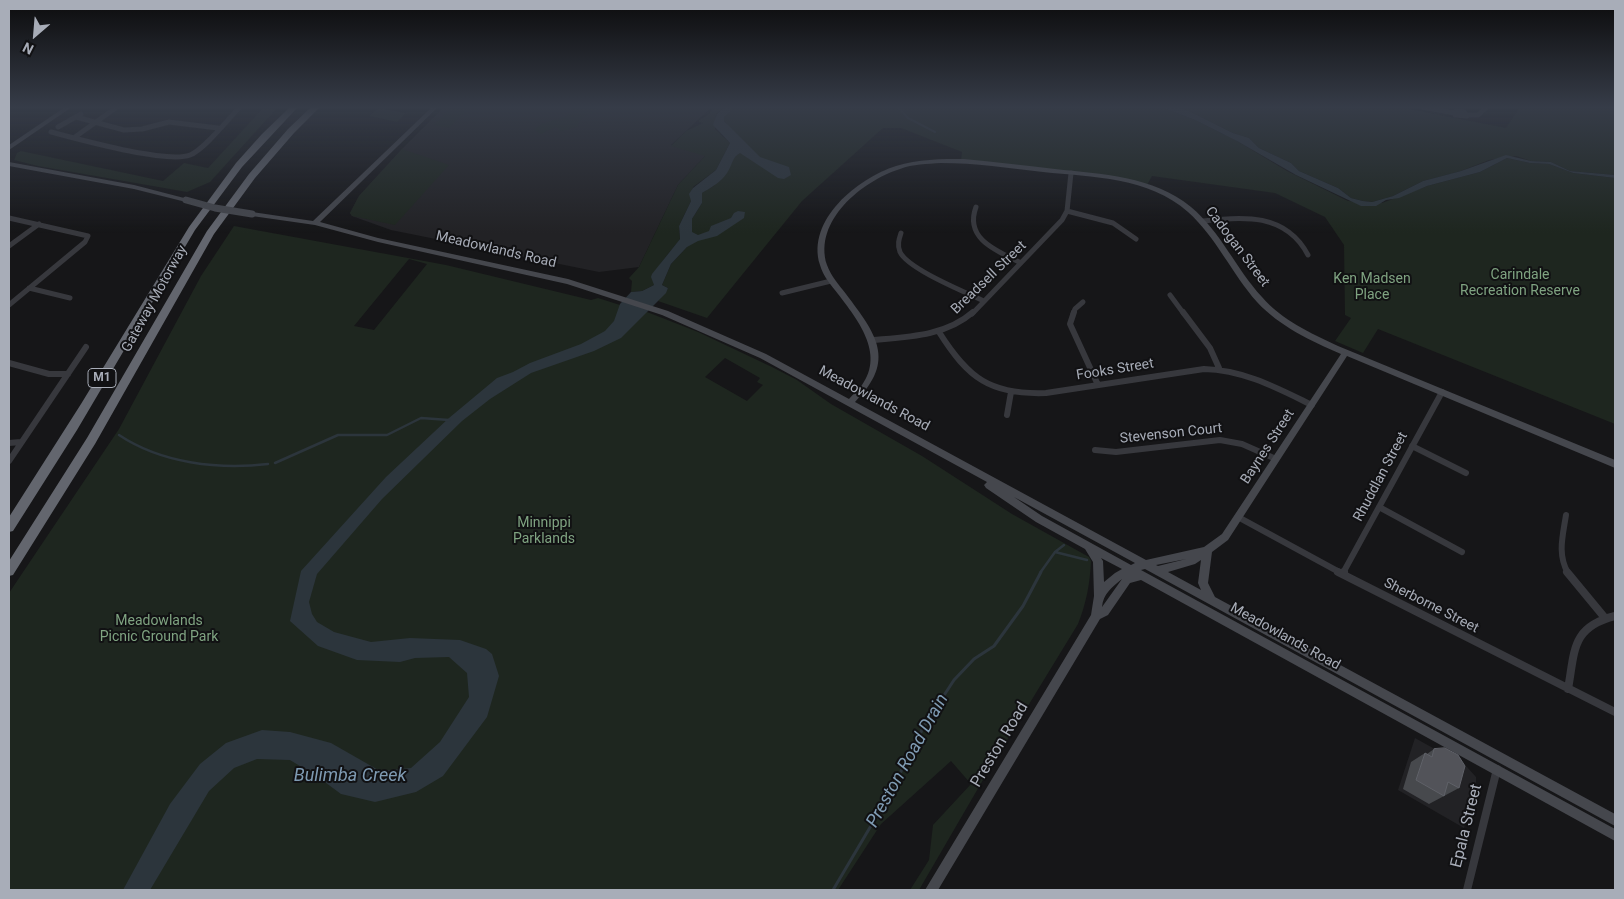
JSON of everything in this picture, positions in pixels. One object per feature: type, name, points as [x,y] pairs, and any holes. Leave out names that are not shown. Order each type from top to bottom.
[{"type":"highway","name":"Gateway Motorway","points":[[9,527],[89,401],[187,232],[229,176],[254,149]]},
{"type":"highway","name":"Gateway Motorway","points":[[9,571],[91,441],[210,233],[252,176],[275,149]]},
{"type":"main road","points":[[315,223],[392,149]]},
{"type":"main road","name":"Cadogan Street","points":[[850,403],[867,384],[874,369],[876,354],[873,340],[867,328],[826,273],[821,256],[821,240],[825,225],[831,215],[866,181],[886,171],[914,163],[950,160],[1117,178],[1147,185],[1177,200],[1203,221],[1255,295],[1269,310],[1308,336],[1615,464]]},
{"type":"main road","name":"Meadowlands Road","points":[[9,164],[134,187],[215,208],[315,223],[378,240],[559,280],[605,292],[665,313],[763,356],[946,455],[1143,570],[1615,835]]},
{"type":"main road","name":"Baynes Street","points":[[1143,570],[1157,571],[1192,561],[1225,537],[1346,352]]},
{"type":"main road","name":"Meadowlands Road","points":[[946,455],[1039,519],[1129,568],[1143,570]]},
{"type":"main road","name":"Preston Road","points":[[1085,544],[1098,561],[1099,595],[1095,607],[1096,616],[1104,612],[1127,580],[1143,570]]},
{"type":"main road","points":[[1207,550],[1203,582],[1212,601]]},
{"type":"main road","name":"Baynes Street","points":[[1143,570],[1207,550]]},
{"type":"main road","points":[[1099,595],[1114,578],[1129,568]]},
{"type":"main road","name":"Meadowlands Road","points":[[1157,571],[1615,820]]},
{"type":"street","points":[[126,149],[182,157],[194,153],[198,149]]},
{"type":"street","points":[[1071,173],[1067,211],[1110,221],[1129,232],[1136,239]]},
{"type":"street","points":[[976,207],[972,214],[972,223],[980,238],[995,250],[1021,263]]},
{"type":"street","name":"Breadsell Street","points":[[873,340],[939,332],[962,322],[1057,226],[1067,211]]},
{"type":"street","points":[[1203,221],[1233,217],[1256,218],[1290,231],[1299,238],[1308,254]]},
{"type":"street","points":[[9,218],[88,236],[85,242],[9,304]]},
{"type":"street","points":[[9,246],[39,224]]},
{"type":"street","points":[[901,234],[897,245],[899,252],[908,262],[984,301]]},
{"type":"street","points":[[782,293],[831,281]]},
{"type":"street","points":[[29,288],[70,298]]},
{"type":"street","points":[[1170,295],[1210,348],[1219,368]]},
{"type":"street","points":[[1083,302],[1075,308],[1070,324],[1098,385]]},
{"type":"street","name":"Fooks Street","points":[[939,332],[964,368],[984,382],[1011,392],[1046,393],[1219,368],[1254,378],[1312,405]]},
{"type":"street","points":[[9,461],[86,347]]},
{"type":"street","points":[[9,364],[48,374],[68,374]]},
{"type":"street","points":[[1006,415],[1011,392]]},
{"type":"street","name":"Rhuddlan Street","points":[[1343,574],[1442,392]]},
{"type":"street","name":"Stevenson Court","points":[[1095,450],[1116,452],[1234,440],[1276,459]]},
{"type":"street","points":[[9,443],[21,442]]},
{"type":"street","points":[[1412,446],[1466,472]]},
{"type":"street","points":[[1379,507],[1462,552]]},
{"type":"street","points":[[1566,515],[1561,548],[1563,562],[1570,575],[1605,618]]},
{"type":"street","name":"Sherborne Street","points":[[1238,517],[1343,574],[1615,712]]},
{"type":"street","name":"Preston Road","points":[[931,890],[1096,616]]},
{"type":"street","points":[[1568,689],[1580,635],[1588,625],[1615,616]]},
{"type":"street","name":"Epala Street","points":[[1467,890],[1496,769]]},
{"type":"shaded area","points":[[402,149],[685,149],[706,155],[678,185],[639,267],[599,272],[391,230],[352,216],[350,213],[359,196]]},
{"type":"shaded area","points":[[1415,738],[1467,767],[1476,777],[1476,786],[1464,828],[1398,790]]},
{"type":"green space","points":[[225,149],[240,149],[210,182],[187,192],[38,166],[14,160],[17,153],[21,151],[163,181],[184,163],[208,168]]},
{"type":"green space","points":[[402,149],[449,165],[395,225],[352,216],[350,213],[359,196]]},
{"type":"green space","points":[[681,149],[727,149],[716,170],[693,187],[691,201],[679,226],[680,239],[659,266],[654,278],[654,285],[642,291],[631,292],[632,281],[629,278],[639,267],[678,185],[705,156]]},
{"type":"green space","points":[[734,149],[860,149],[802,201],[707,318],[658,301],[668,288],[662,285],[671,264],[687,247],[692,232],[692,219],[702,203],[702,193],[715,185],[736,155]]},
{"type":"green space","points":[[954,149],[1250,149],[1287,171],[1348,201],[1382,203],[1427,186],[1480,172],[1507,158],[1530,163],[1549,164],[1573,173],[1615,178],[1615,424],[1378,329],[1363,353],[1335,341],[1351,318],[1345,315],[1344,245],[1325,217],[1275,193],[1152,176],[1147,185],[1138,182],[961,160],[962,152]]},
{"type":"green space","points":[[1261,149],[1615,149],[1615,175],[1570,171],[1551,162],[1531,161],[1516,156],[1489,160],[1461,171],[1423,181],[1393,196],[1372,202],[1351,198],[1338,188],[1299,171],[1291,163]]},
{"type":"green space","points":[[234,226],[446,265],[591,300],[598,298],[634,307],[698,332],[797,380],[831,404],[922,456],[1012,514],[1089,557],[1091,561],[1089,586],[1078,624],[987,773],[919,890],[910,890],[929,860],[933,825],[971,784],[951,761],[881,824],[838,890],[9,890],[9,593],[119,429],[201,276]],"holes":[[[409,259],[427,264],[374,330],[354,326]],[[725,358],[760,378],[757,382],[763,385],[747,401],[705,377]]]},
{"type":"water","name":"Bulimba Creek","points":[[727,149],[752,149],[760,157],[789,167],[791,175],[784,179],[778,178],[740,153],[737,155],[722,179],[702,193],[702,203],[692,219],[692,232],[698,235],[709,231],[711,226],[731,218],[738,211],[745,212],[744,218],[717,236],[698,241],[687,247],[671,264],[662,285],[668,288],[666,293],[621,338],[594,351],[531,373],[490,399],[462,421],[382,499],[317,574],[309,602],[312,614],[317,622],[334,632],[371,642],[410,638],[460,640],[486,649],[492,654],[499,676],[487,717],[443,776],[416,792],[375,802],[341,794],[290,760],[257,759],[234,768],[209,791],[150,890],[123,890],[170,804],[200,764],[226,743],[262,730],[290,732],[331,743],[380,771],[411,768],[440,742],[469,697],[467,673],[449,657],[415,658],[400,662],[357,660],[318,646],[290,621],[301,571],[386,477],[449,418],[497,378],[530,363],[581,344],[605,331],[614,321],[620,304],[631,292],[642,291],[654,285],[651,277],[652,274],[680,239],[679,226],[691,201],[689,194],[693,188],[716,170]]},
{"type":"water","points":[[1251,149],[1261,149],[1291,163],[1299,171],[1338,188],[1351,198],[1372,202],[1393,196],[1423,181],[1461,171],[1506,155],[1531,161],[1551,162],[1570,171],[1615,175],[1615,178],[1573,173],[1549,164],[1530,163],[1507,158],[1480,172],[1427,186],[1399,198],[1386,200],[1376,206],[1361,206],[1296,175]]},
{"type":"building","points":[[1445,748],[1458,755],[1465,766],[1459,788],[1448,782],[1444,796],[1416,780],[1425,753],[1432,757],[1434,749]]},
{"type":"waterway","points":[[275,463],[338,435],[387,435],[421,418],[449,420]]},
{"type":"waterway","points":[[119,435],[135,445],[153,452],[190,462],[230,466],[268,464]]},
{"type":"waterway","name":"Preston Road Drain","points":[[1055,552],[1064,545]]},
{"type":"waterway","name":"Preston Road Drain","points":[[1040,573],[1055,552]]},
{"type":"waterway","points":[[1055,552],[1087,560]]},
{"type":"waterway","name":"Preston Road Drain","points":[[833,890],[888,797],[924,726],[954,680],[974,659],[994,646],[1023,606],[1041,572]]},
{"type":"park label","name":"Carindale Recreation Reserve","points":[[1520,284]]},
{"type":"park label","name":"Ken Madsen Place","points":[[1372,288]]},
{"type":"park label","name":"Minnippi Parklands","points":[[544,532]]},
{"type":"park label","name":"Meadowlands Picnic Ground Park","points":[[159,630]]}]
